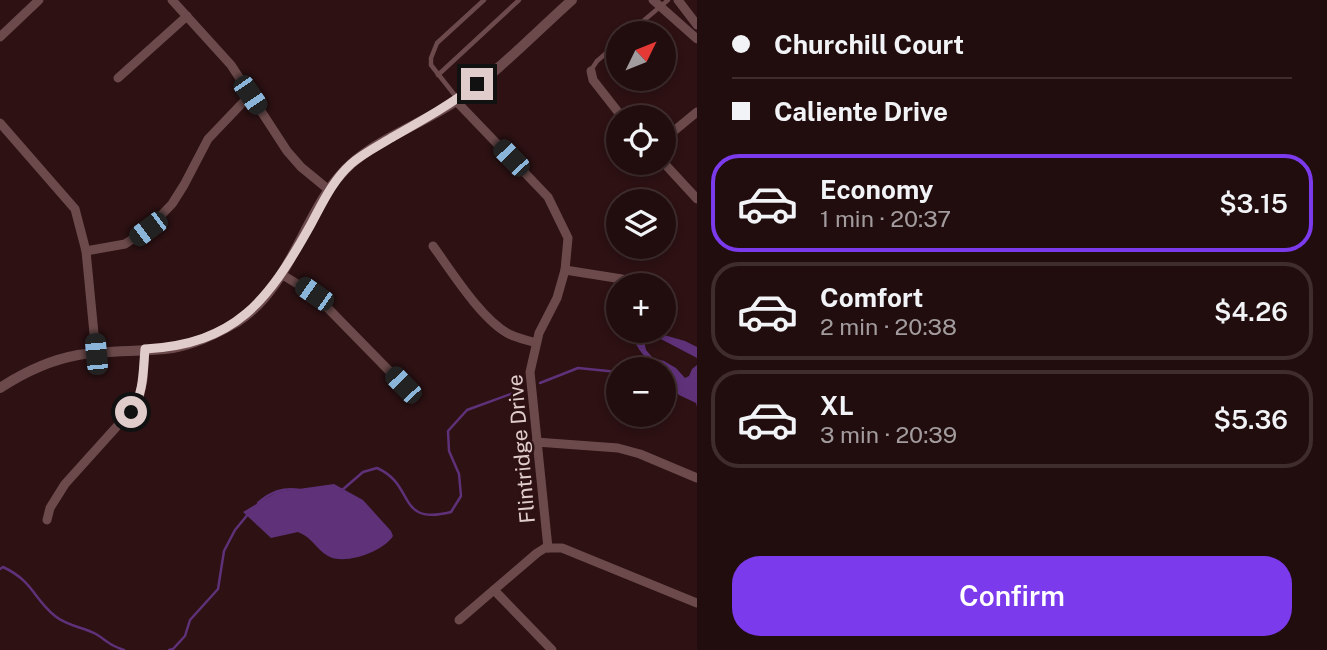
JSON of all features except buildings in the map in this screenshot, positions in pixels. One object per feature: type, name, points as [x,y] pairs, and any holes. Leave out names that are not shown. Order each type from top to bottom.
[{"type":"street","points":[[0,37],[39,0]]},
{"type":"street","points":[[172,0],[231,65],[287,151],[329,190]]},
{"type":"street","points":[[678,0],[697,25]]},
{"type":"street","points":[[0,388],[16,377],[61,359],[174,348],[214,334],[251,312],[281,274],[329,190],[352,163],[457,100],[565,2]]},
{"type":"street","points":[[660,2],[697,39]]},
{"type":"street","points":[[118,78],[187,16]]},
{"type":"street","points":[[591,71],[593,80],[613,105]]},
{"type":"street","points":[[86,251],[125,244],[148,229],[172,204],[208,139],[250,95]]},
{"type":"street","name":"Flintridge Drive","points":[[457,100],[548,197],[568,238],[565,270],[557,298],[536,343],[530,372],[548,548]]},
{"type":"street","points":[[676,129],[697,112]]},
{"type":"street","points":[[0,122],[69,199],[79,219],[86,251],[96,354]]},
{"type":"street","points":[[675,175],[697,199]]},
{"type":"street","points":[[433,246],[461,286],[495,325],[511,335],[536,343]]},
{"type":"street","points":[[565,270],[606,277]]},
{"type":"street","points":[[281,274],[314,294],[403,385]]},
{"type":"street","points":[[47,520],[50,508],[65,484],[138,402],[145,349]]},
{"type":"street","points":[[536,442],[618,448],[640,454],[697,478]]},
{"type":"street","points":[[459,620],[537,553],[548,548],[562,548],[697,603]]},
{"type":"street","points":[[494,590],[552,650]]},
{"type":"lane","points":[[457,100],[431,65],[431,58],[437,43],[484,0]]},
{"type":"lane","points":[[438,75],[519,0]]},
{"type":"lane","points":[[641,21],[660,2]]},
{"type":"lane","points":[[591,71],[606,53]]},
{"type":"shaded area","points":[[676,338],[697,347],[697,358],[668,343],[676,343]]},
{"type":"shaded area","points":[[645,343],[652,357],[646,357],[636,344]]},
{"type":"shaded area","points":[[697,365],[697,407],[696,403],[676,392],[676,368],[685,378]]},
{"type":"shaded area","points":[[334,484],[363,500],[391,531],[393,536],[388,542],[373,552],[354,558],[335,559],[298,532],[271,538],[243,512],[277,492]]},
{"type":"waterway","points":[[540,383],[578,368],[606,371]]},
{"type":"waterway","points":[[341,491],[363,472],[377,468],[389,475],[414,509],[434,515],[451,512],[461,496],[459,474],[449,451],[448,431],[467,410],[519,391]]},
{"type":"waterway","points":[[258,503],[278,491],[300,490]]},
{"type":"waterway","points":[[169,650],[185,636],[190,620],[218,589],[224,551],[235,530],[249,513]]},
{"type":"waterway","points":[[0,569],[3,567],[21,578],[60,619],[96,634],[124,650]]},
{"type":"route","points":[[131,412],[138,402],[143,380],[145,349],[174,348],[194,342],[214,334],[251,312],[292,258],[329,190],[352,163],[456,101],[477,84]]}]
